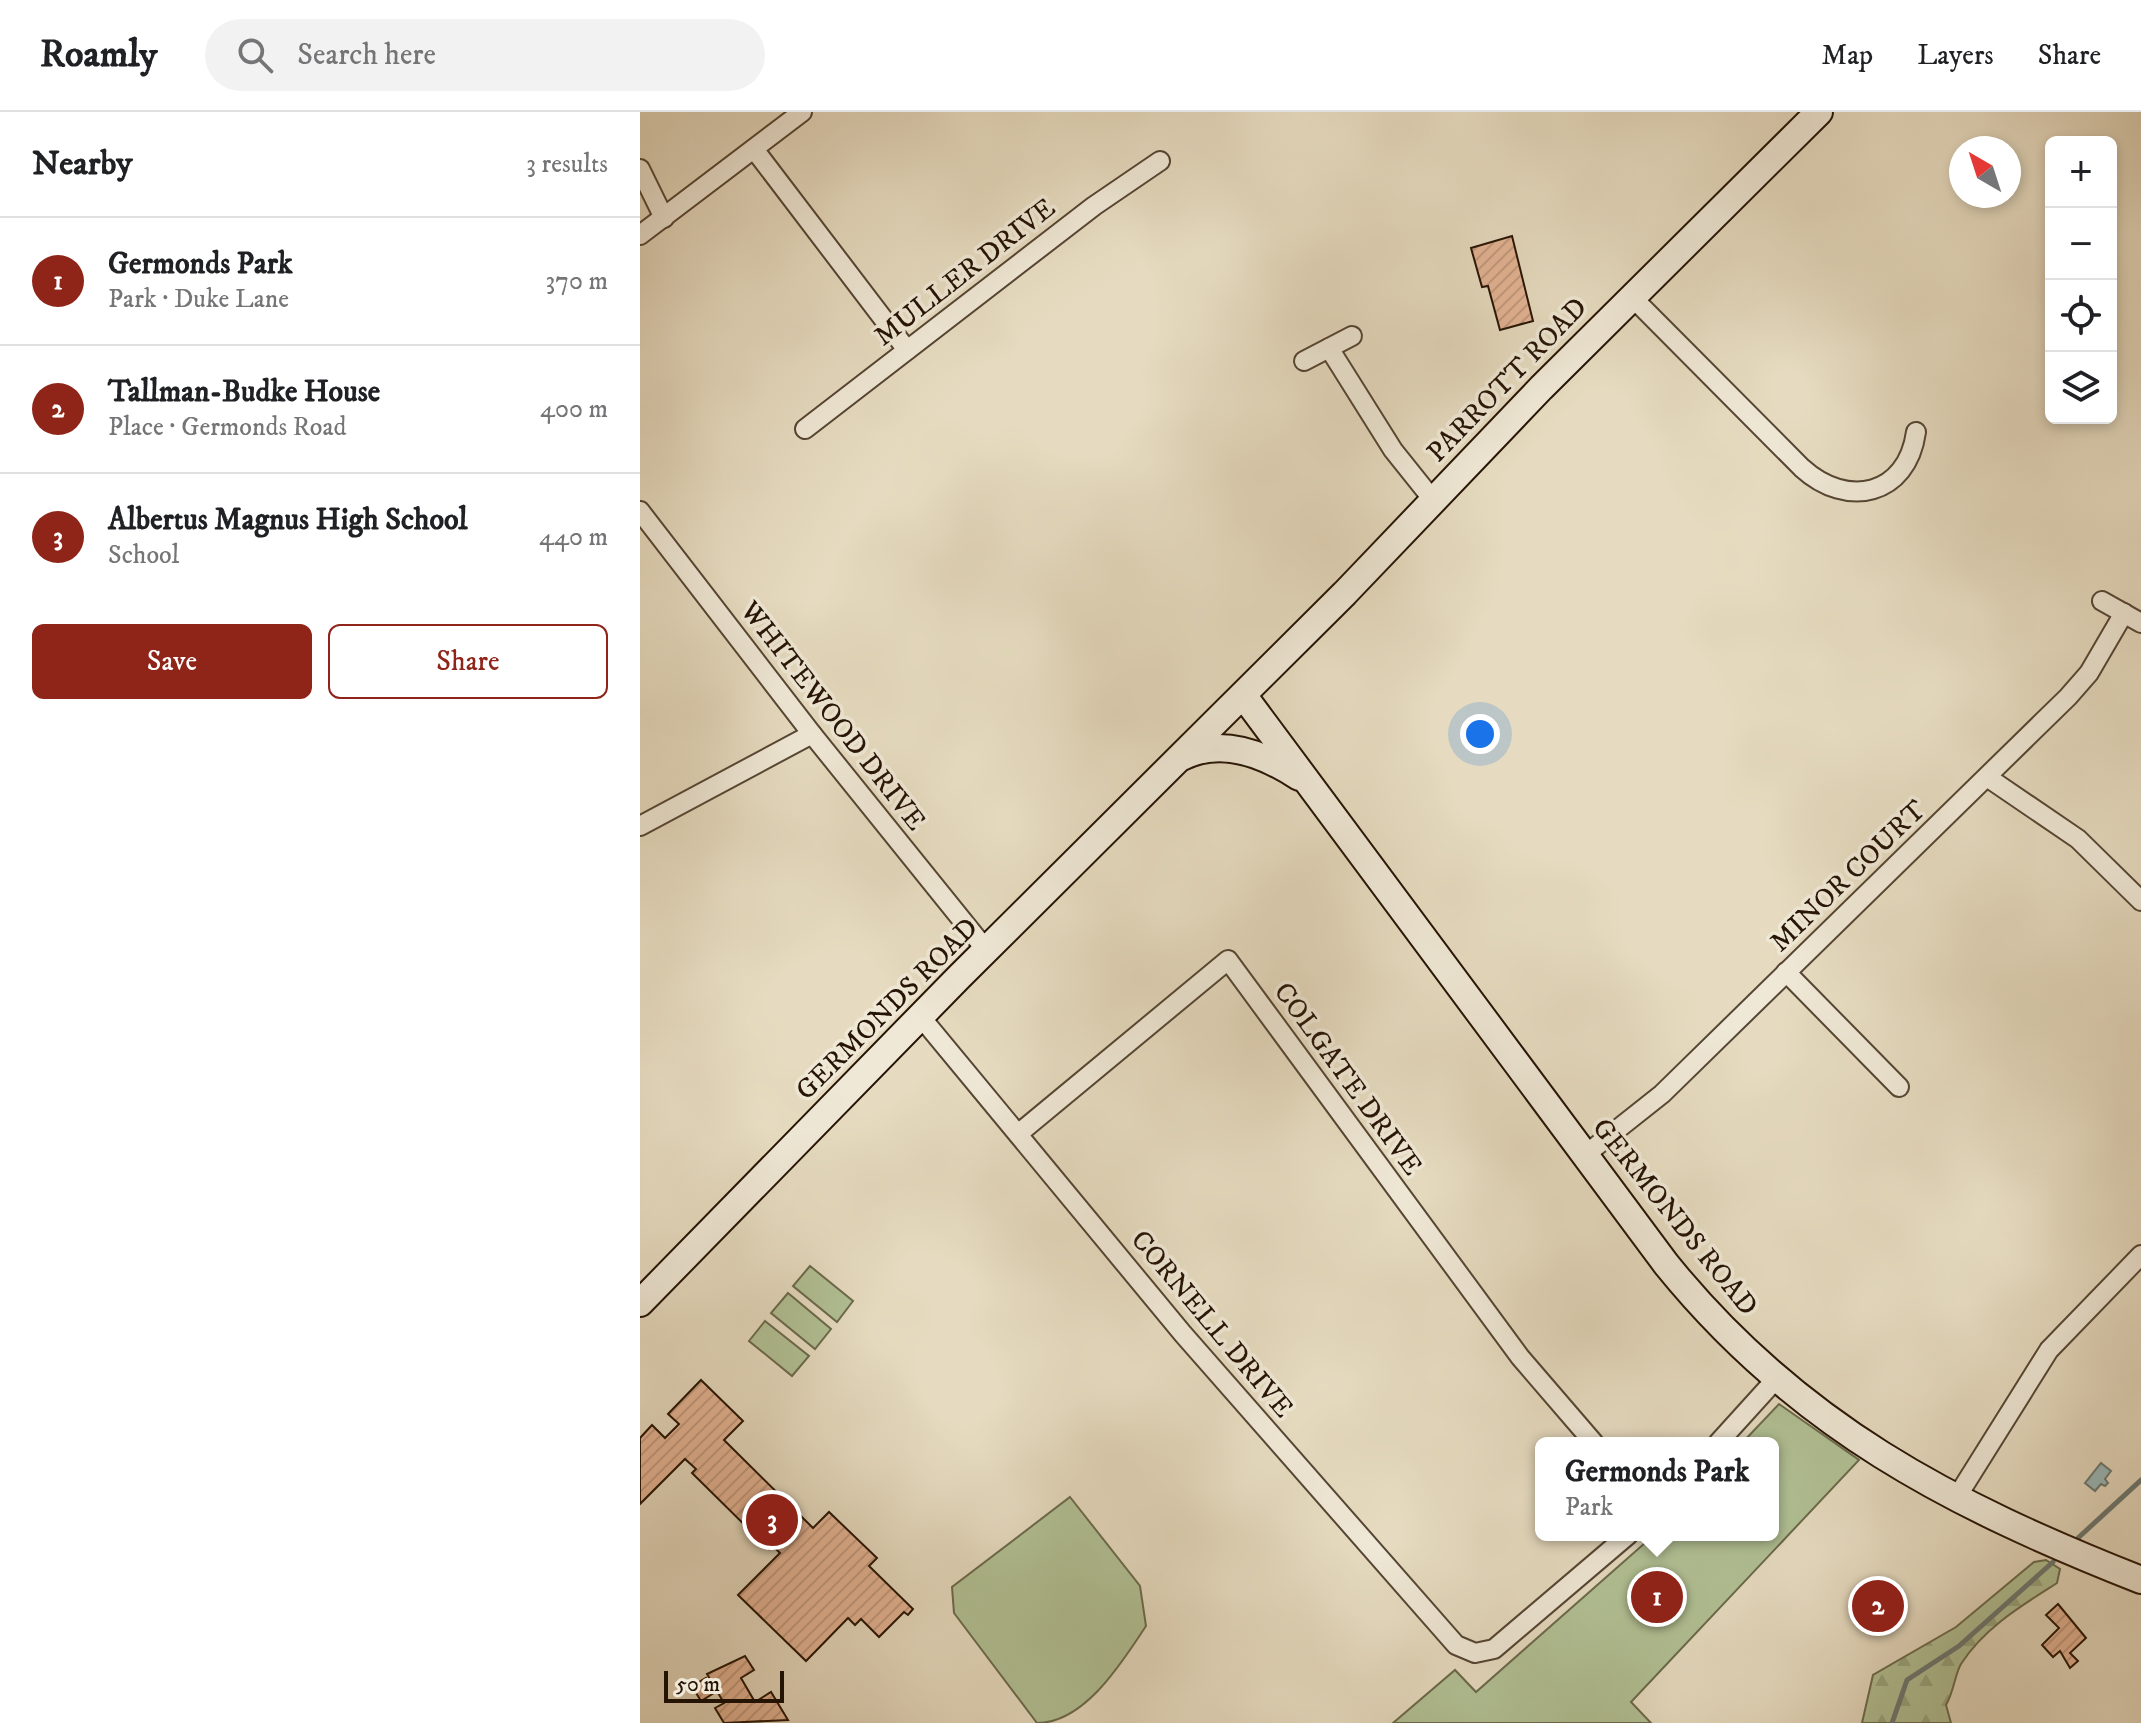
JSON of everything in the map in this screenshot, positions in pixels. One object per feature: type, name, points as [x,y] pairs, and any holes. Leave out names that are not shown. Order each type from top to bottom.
[{"type":"street","points":[[640,235],[802,112]]},
{"type":"street","name":"PARROTT ROAD","points":[[1243,695],[1632,297],[1819,112]]},
{"type":"street","points":[[754,149],[907,350]]},
{"type":"street","name":"MULLER DRIVE","points":[[805,429],[1094,206],[1160,161]]},
{"type":"street","points":[[640,169],[664,218]]},
{"type":"street","points":[[1632,297],[1802,468],[1826,486],[1864,491],[1893,480],[1911,458],[1916,432]]},
{"type":"street","points":[[1304,361],[1352,336]]},
{"type":"street","points":[[1329,348],[1393,450],[1433,500]]},
{"type":"street","name":"WHITEWOOD DRIVE","points":[[640,511],[812,734],[987,951]]},
{"type":"street","points":[[2102,601],[2141,623]]},
{"type":"street","name":"MINOR COURT","points":[[1585,1155],[1662,1094],[2083,682],[2124,613]]},
{"type":"street","name":"GERMONDS ROAD","points":[[644,1291],[1243,695],[1678,1279],[1729,1336],[1776,1379],[1877,1453],[1955,1500],[2034,1538],[2141,1580]]},
{"type":"street","points":[[640,826],[812,734]]},
{"type":"street","name":"GERMONDS ROAD","points":[[1179,759],[1207,749],[1246,751],[1276,763],[1313,788]]},
{"type":"street","points":[[1987,777],[2078,839],[2141,901]]},
{"type":"street","name":"COLGATE DRIVE","points":[[1018,1134],[1228,960],[1520,1357],[1589,1437]]},
{"type":"street","points":[[1786,972],[1899,1087]]},
{"type":"street","name":"CORNELL DRIVE","points":[[920,1016],[1183,1334],[1450,1641],[1475,1653],[1488,1652],[1500,1645],[1621,1541]]},
{"type":"street","points":[[1955,1500],[2049,1350],[2141,1255]]},
{"type":"street","points":[[1723,1437],[1776,1379]]},
{"type":"green space","points":[[810,1266],[853,1301],[837,1322],[793,1286]]},
{"type":"green space","points":[[788,1293],[831,1329],[815,1349],[771,1313]]},
{"type":"green space","points":[[765,1321],[809,1356],[792,1376],[749,1341]]},
{"type":"green space","points":[[1779,1404],[1859,1460],[1631,1702],[1651,1723],[1393,1723],[1455,1670],[1476,1692],[1647,1541],[1779,1541],[1779,1437],[1748,1437]]},
{"type":"green space","points":[[1070,1497],[1140,1586],[1146,1626],[1114,1673],[1086,1702],[1071,1713],[1037,1723],[954,1613],[952,1587]]},
{"type":"green space","points":[[2046,1560],[2060,1569],[2057,1583],[2004,1619],[1970,1651],[1959,1668],[1946,1705],[1951,1723],[1862,1723],[1873,1675],[1956,1627],[2034,1562]]},
{"type":"water","points":[[2101,1463],[2111,1471],[2105,1479],[2108,1483],[2105,1486],[2101,1484],[2095,1491],[2085,1483]]},
{"type":"building","points":[[1512,236],[1533,321],[1500,330],[1488,286],[1482,287],[1471,248]]},
{"type":"building","points":[[701,1380],[743,1421],[724,1440],[813,1528],[829,1512],[877,1558],[869,1566],[913,1609],[908,1615],[904,1612],[879,1637],[861,1619],[855,1625],[848,1618],[806,1661],[738,1595],[780,1553],[772,1545],[769,1549],[692,1473],[696,1469],[685,1459],[640,1504],[640,1438],[652,1425],[665,1438],[679,1424],[668,1414]]},
{"type":"building","points":[[1878,1586],[1891,1595],[1898,1606],[1878,1626],[1858,1606]]},
{"type":"building","points":[[2058,1604],[2086,1638],[2070,1653],[2078,1661],[2070,1668],[2060,1651],[2053,1657],[2042,1645],[2059,1628],[2046,1615]]},
{"type":"building","points":[[745,1656],[754,1670],[741,1678],[755,1702],[771,1692],[788,1720],[724,1723],[715,1708],[724,1703],[707,1674]]},
{"type":"building","points":[[706,1678],[714,1693],[701,1701],[692,1686]]},
{"type":"waterway","points":[[2078,1538],[2141,1480]]},
{"type":"waterway","points":[[1892,1723],[1907,1680],[1959,1646],[2053,1562]]},
{"type":"place","name":"Albertus Magnus High School","points":[[772,1520]]},
{"type":"place","name":"Germonds Park","points":[[1657,1597]]},
{"type":"place","name":"Tallman-Budke House","points":[[1878,1606]]}]
